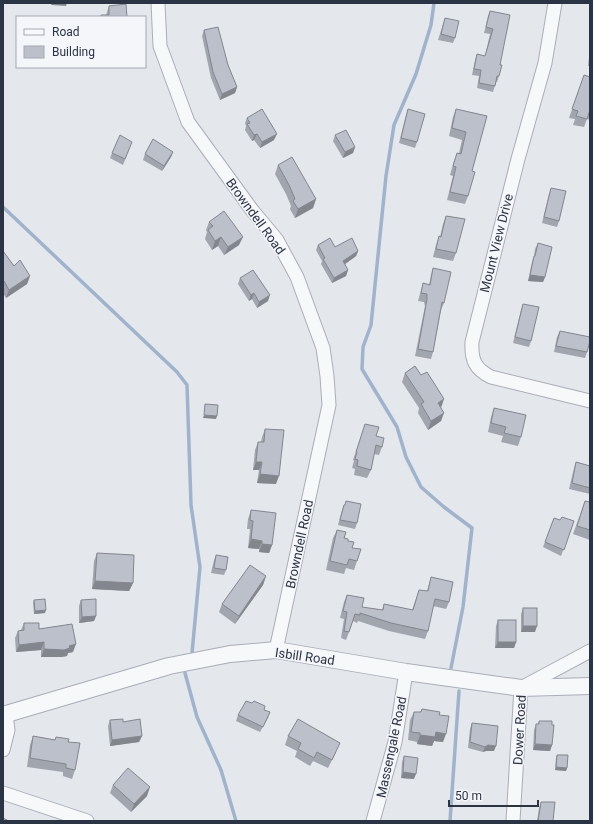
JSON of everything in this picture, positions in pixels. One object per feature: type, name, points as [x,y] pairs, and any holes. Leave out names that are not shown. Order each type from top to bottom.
[{"type":"street","name":"Browndell Road","points":[[158,3],[160,46],[188,122],[252,210],[277,240],[297,277],[323,348],[329,405],[276,650]]},
{"type":"street","name":"Mount View Drive","points":[[555,3],[545,63],[518,159],[472,342],[472,353],[474,364],[481,372],[491,378],[590,401]]},
{"type":"street","name":"Isbill Road","points":[[5,715],[169,666],[230,654],[276,650],[406,672],[521,688],[590,686]]},
{"type":"street","points":[[521,688],[590,651]]},
{"type":"street","name":"Massengale Road","points":[[373,821],[395,742],[406,672]]},
{"type":"street","name":"Dower Road","points":[[513,821],[521,688]]},
{"type":"street","points":[[3,750],[8,730],[5,715]]},
{"type":"street","points":[[3,793],[88,821]]},
{"type":"building","points":[[126,4],[127,16],[101,16],[109,15],[109,6]]},
{"type":"building","points":[[490,11],[510,15],[500,65],[502,65],[499,76],[497,76],[495,86],[479,83],[481,70],[474,69],[477,54],[485,56],[493,29],[486,27]]},
{"type":"building","points":[[445,18],[459,21],[455,38],[441,34]]},
{"type":"building","points":[[218,27],[228,65],[237,87],[222,94],[213,72],[204,30]]},
{"type":"building","points":[[584,75],[590,77],[590,110],[587,119],[576,116],[578,111],[572,109]]},
{"type":"building","points":[[262,109],[277,134],[262,142],[257,134],[254,135],[247,124],[250,123],[247,118]]},
{"type":"building","points":[[408,109],[425,114],[417,142],[401,138]]},
{"type":"building","points":[[456,109],[487,116],[472,171],[475,172],[468,196],[450,192],[456,167],[453,166],[457,153],[461,154],[466,132],[452,128]]},
{"type":"building","points":[[346,130],[355,147],[345,152],[335,135]]},
{"type":"building","points":[[120,135],[132,142],[125,159],[112,153]]},
{"type":"building","points":[[153,139],[173,152],[164,166],[145,154]]},
{"type":"building","points":[[292,157],[316,199],[298,209],[293,201],[295,199],[289,185],[278,165]]},
{"type":"building","points":[[551,188],[566,191],[559,221],[544,217]]},
{"type":"building","points":[[224,211],[243,237],[228,247],[221,237],[215,241],[208,230],[213,226],[209,222]]},
{"type":"building","points":[[446,216],[465,219],[456,253],[436,249],[439,236],[441,237]]},
{"type":"building","points":[[330,238],[335,247],[352,238],[358,251],[343,261],[348,270],[334,278],[323,259],[325,258],[318,245]]},
{"type":"building","points":[[538,243],[552,247],[545,277],[530,275]]},
{"type":"building","points":[[3,251],[14,266],[20,260],[30,276],[9,290],[3,281]]},
{"type":"building","points":[[433,268],[451,272],[444,303],[442,302],[433,352],[418,349],[427,299],[427,294],[421,293],[423,283],[430,285]]},
{"type":"building","points":[[253,270],[270,295],[259,302],[254,293],[251,295],[240,278]]},
{"type":"building","points":[[523,304],[539,307],[531,341],[515,337]]},
{"type":"building","points":[[560,331],[590,337],[587,352],[556,346]]},
{"type":"building","points":[[415,366],[421,375],[427,372],[444,399],[438,403],[444,413],[431,421],[421,404],[424,402],[405,373]]},
{"type":"building","points":[[205,404],[218,405],[217,416],[204,415]]},
{"type":"building","points":[[494,408],[526,415],[521,437],[504,433],[506,427],[491,423]]},
{"type":"building","points":[[365,424],[379,427],[376,436],[384,438],[382,447],[376,445],[371,470],[357,466],[358,460],[355,459]]},
{"type":"building","points":[[265,429],[284,430],[279,476],[260,474],[262,462],[256,462],[258,442],[264,442]]},
{"type":"building","points":[[576,462],[590,466],[590,488],[572,483]]},
{"type":"building","points":[[346,501],[361,504],[357,523],[340,520]]},
{"type":"building","points":[[585,501],[590,502],[590,530],[577,526]]},
{"type":"building","points":[[251,510],[276,513],[272,545],[262,544],[262,541],[251,539],[253,521],[250,520]]},
{"type":"building","points":[[562,517],[574,521],[564,550],[545,542],[554,518],[560,520]]},
{"type":"building","points":[[337,530],[346,532],[344,538],[348,539],[348,541],[354,542],[352,548],[361,549],[357,561],[349,559],[347,565],[330,561]]},
{"type":"building","points":[[97,553],[134,555],[133,583],[95,581]]},
{"type":"building","points":[[216,555],[228,557],[226,570],[214,568]]},
{"type":"building","points":[[250,565],[266,576],[239,616],[222,604]]},
{"type":"building","points":[[431,577],[453,582],[449,602],[435,599],[428,631],[391,623],[360,613],[360,615],[355,614],[349,632],[344,631],[347,612],[343,611],[347,595],[364,598],[362,607],[383,610],[384,604],[413,610],[419,590],[428,591]]},
{"type":"building","points":[[45,599],[46,610],[35,611],[34,600]]},
{"type":"building","points":[[96,599],[96,616],[82,617],[81,600]]},
{"type":"building","points":[[523,608],[537,608],[537,626],[523,626]]},
{"type":"building","points":[[498,620],[516,620],[516,642],[498,642]]},
{"type":"building","points":[[24,623],[39,623],[39,629],[72,624],[76,644],[69,646],[70,648],[64,650],[44,649],[44,642],[19,645],[18,631],[24,630]]},
{"type":"building","points":[[246,701],[252,703],[254,701],[265,706],[264,710],[270,712],[263,727],[238,715]]},
{"type":"building","points":[[422,709],[440,712],[439,715],[449,716],[446,734],[436,732],[435,737],[411,732],[414,712],[421,712]]},
{"type":"building","points":[[123,719],[123,722],[140,719],[142,736],[112,740],[110,720]]},
{"type":"building","points":[[298,719],[340,743],[332,760],[317,752],[314,758],[298,749],[301,743],[288,736]]},
{"type":"building","points":[[539,721],[552,721],[552,725],[554,725],[552,745],[535,744],[536,724],[539,724]]},
{"type":"building","points":[[472,723],[498,726],[496,746],[488,745],[485,747],[470,742]]},
{"type":"building","points":[[33,736],[55,740],[56,737],[69,739],[68,742],[80,743],[75,770],[66,768],[66,764],[30,758]]},
{"type":"building","points":[[557,755],[568,755],[567,768],[556,767]]},
{"type":"building","points":[[404,756],[418,758],[416,774],[403,772]]},
{"type":"building","points":[[128,768],[150,787],[134,804],[113,785]]},
{"type":"building","points":[[541,802],[555,802],[553,821],[538,821]]},
{"type":"waterway","points":[[434,3],[431,25],[416,74],[394,125],[386,176],[371,325],[363,347],[362,369],[397,427],[406,457],[421,487],[472,528],[463,607],[451,668]]},
{"type":"waterway","points":[[3,207],[177,372],[187,385],[191,505],[200,567],[192,653]]},
{"type":"waterway","points":[[185,673],[197,717],[221,770],[236,821]]},
{"type":"waterway","points":[[450,821],[459,691]]}]
